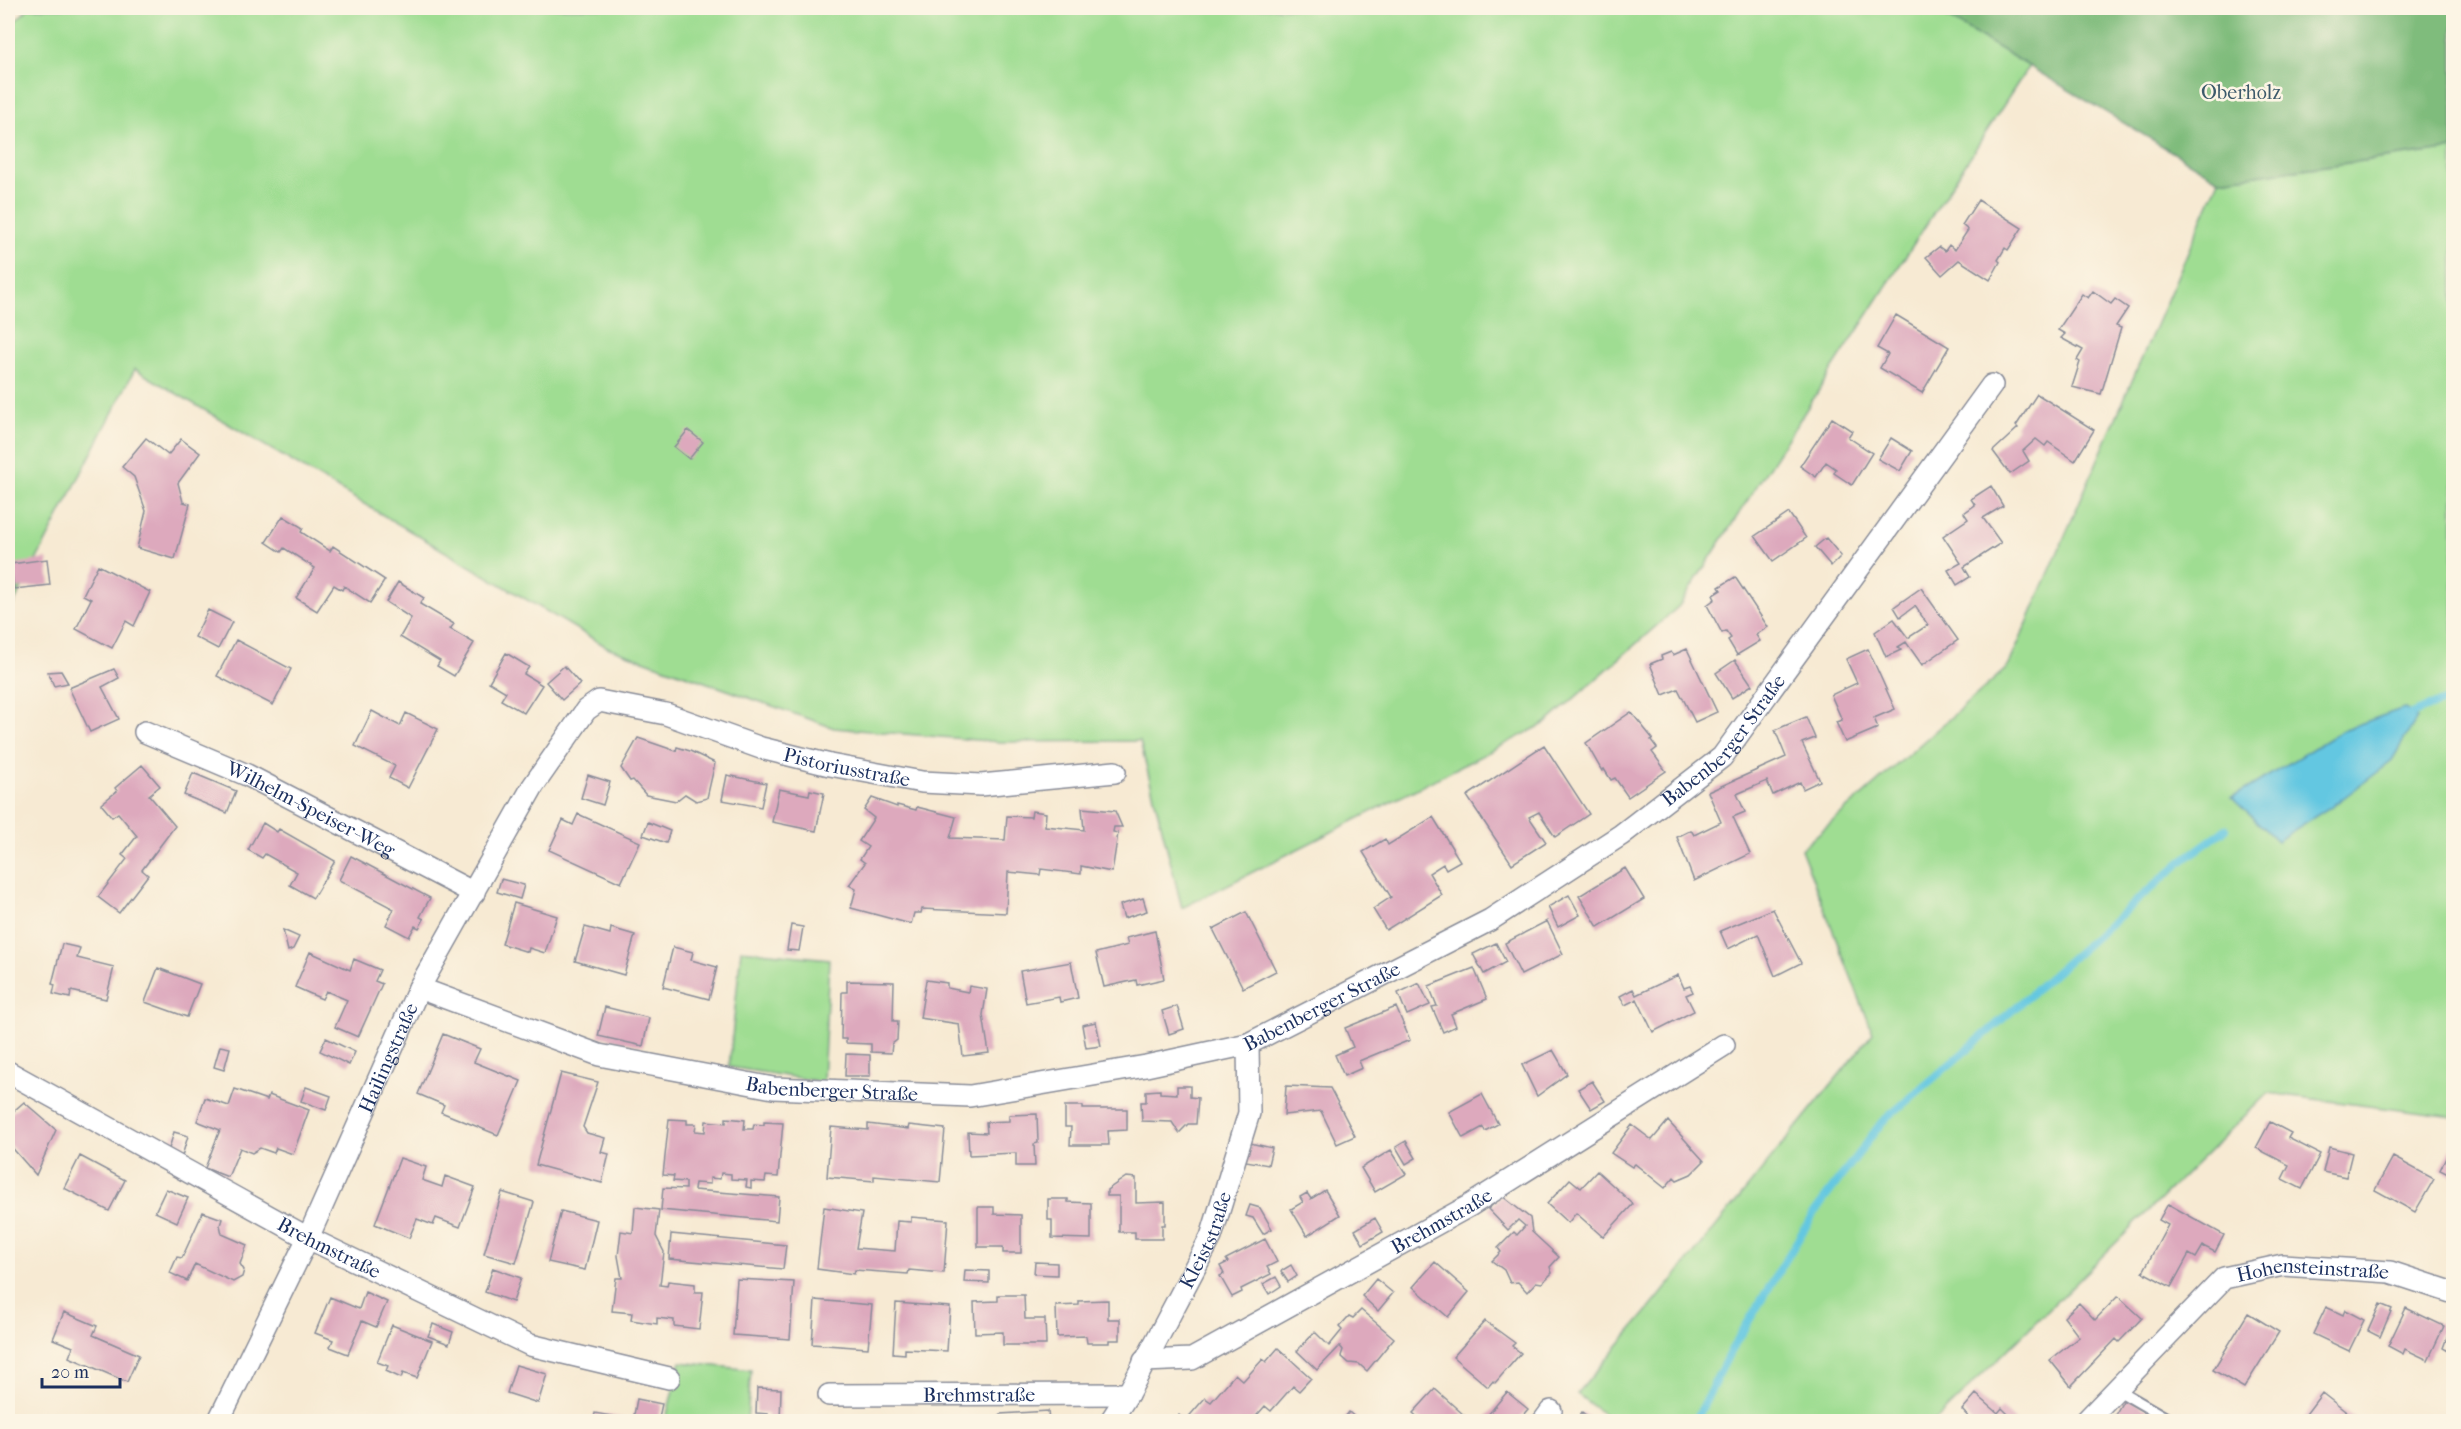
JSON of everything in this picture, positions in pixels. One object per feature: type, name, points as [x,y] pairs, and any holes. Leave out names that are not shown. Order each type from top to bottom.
[{"type":"street","name":"Babenberger Straße","points":[[419,988],[599,1054],[773,1088],[970,1095],[1146,1066],[1248,1044],[1490,920],[1620,835],[1722,757],[1992,385]]},
{"type":"street","name":"Pistoriusstraße","points":[[586,710],[599,701],[626,705],[666,714],[761,748],[830,765],[922,782],[981,785],[1115,772]]},
{"type":"street","name":"Hailingstraße","points":[[218,1422],[308,1238],[419,988],[533,786],[586,710]]},
{"type":"street","name":"Wilhelm-Speiser-Weg","points":[[145,732],[248,775],[474,893]]},
{"type":"street","name":"Kleiststraße","points":[[1110,1422],[1128,1394],[1211,1237],[1249,1113],[1248,1044]]},
{"type":"street","name":"Brehmstraße","points":[[1144,1361],[1192,1359],[1469,1206],[1724,1045]]},
{"type":"street","name":"Brehmstraße","points":[[8,1072],[308,1238],[530,1345],[669,1378]]},
{"type":"street","name":"Hohensteinstraße","points":[[2085,1422],[2224,1278],[2283,1265],[2390,1272],[2454,1293]]},
{"type":"street","name":"Brehmstraße","points":[[829,1395],[1128,1394]]},
{"type":"lane","points":[[2116,1389],[2173,1422]]},
{"type":"green space","points":[[29,8],[1925,8],[1935,10],[2029,66],[1679,606],[1546,723],[1182,908],[1140,741],[1000,742],[834,728],[607,647],[135,369],[8,615],[8,28]]},
{"type":"green space","name":"Oberholz","points":[[1925,8],[2453,8],[2453,149],[2219,180],[1935,10]]},
{"type":"green space","points":[[2453,149],[2453,1117],[2268,1093],[1935,1421],[1613,1421],[1577,1394],[1645,1314],[1873,1033],[1801,849],[2008,667],[2219,180]]},
{"type":"green space","points":[[741,950],[829,959],[823,1082],[729,1067]]},
{"type":"green space","points":[[680,1362],[751,1370],[747,1421],[665,1422]]},
{"type":"water","points":[[2404,708],[2417,718],[2391,762],[2338,802],[2277,841],[2232,798],[2343,730]]},
{"type":"building","points":[[1978,200],[2022,228],[2008,250],[2005,248],[1990,280],[1959,260],[1942,275],[1926,257],[1939,247],[1945,251],[1949,245],[1955,250],[1968,230],[1962,225]]},
{"type":"building","points":[[2093,291],[2111,304],[2115,299],[2128,308],[2116,326],[2121,328],[2101,394],[2072,387],[2080,362],[2077,360],[2083,350],[2061,338],[2065,334],[2058,330],[2082,294],[2088,298]]},
{"type":"building","points":[[1896,315],[1949,347],[1922,393],[1880,368],[1888,354],[1877,348]]},
{"type":"building","points":[[2037,394],[2094,430],[2075,461],[2048,442],[2045,446],[2036,439],[2023,451],[2029,461],[2010,474],[1993,451],[2018,428],[2016,426]]},
{"type":"building","points":[[1832,418],[1852,431],[1848,437],[1872,453],[1852,485],[1834,473],[1836,469],[1826,462],[1816,477],[1800,466]]},
{"type":"building","points":[[688,430],[703,442],[689,459],[674,447]]},
{"type":"building","points":[[146,438],[168,455],[181,439],[200,453],[178,483],[183,502],[190,504],[175,559],[137,548],[146,511],[134,477],[122,467]]},
{"type":"building","points":[[1891,438],[1912,451],[1900,471],[1878,459]]},
{"type":"building","points":[[1991,486],[2003,506],[1983,518],[2001,543],[1964,567],[1970,577],[1957,585],[1948,570],[1961,563],[1943,536],[1968,519],[1964,513],[1975,505],[1971,499]]},
{"type":"building","points":[[1789,513],[1806,538],[1773,561],[1755,536]]},
{"type":"building","points":[[283,516],[303,528],[301,532],[330,551],[333,546],[385,580],[370,603],[344,586],[342,590],[334,585],[317,611],[296,598],[315,568],[284,548],[281,552],[266,542]]},
{"type":"building","points":[[1826,538],[1841,556],[1831,566],[1815,547]]},
{"type":"building","points":[[47,559],[50,585],[14,589],[11,564]]},
{"type":"building","points":[[98,565],[150,592],[134,626],[126,621],[112,648],[76,629],[91,599],[83,595]]},
{"type":"building","points":[[1735,577],[1768,627],[1756,635],[1760,641],[1737,655],[1728,640],[1731,638],[1726,631],[1722,633],[1707,605],[1715,599],[1713,595],[1721,590],[1719,587]]},
{"type":"building","points":[[398,582],[424,598],[420,604],[454,624],[450,629],[474,643],[454,676],[437,666],[440,661],[400,637],[411,618],[386,602]]},
{"type":"building","points":[[1921,588],[1958,640],[1922,665],[1906,642],[1898,647],[1901,650],[1886,657],[1875,632],[1894,619],[1908,638],[1928,625],[1915,606],[1900,617],[1894,607]]},
{"type":"building","points":[[208,610],[232,622],[218,649],[195,637]]},
{"type":"building","points":[[236,640],[291,669],[273,705],[217,676]]},
{"type":"building","points":[[1687,649],[1717,712],[1695,722],[1678,689],[1663,695],[1650,664],[1662,659],[1661,656],[1671,652],[1673,655]]},
{"type":"building","points":[[1868,649],[1895,709],[1874,718],[1878,728],[1845,742],[1836,722],[1842,720],[1831,695],[1857,683],[1846,659]]},
{"type":"building","points":[[506,653],[529,667],[524,674],[542,685],[524,713],[501,700],[506,692],[489,682]]},
{"type":"building","points":[[1735,660],[1752,685],[1732,698],[1716,673]]},
{"type":"building","points":[[564,666],[580,684],[562,700],[546,682]]},
{"type":"building","points":[[114,669],[119,678],[102,687],[119,719],[90,732],[69,688]]},
{"type":"building","points":[[61,671],[68,683],[54,686],[48,672]]},
{"type":"building","points":[[372,711],[400,726],[406,713],[438,729],[408,788],[389,778],[395,766],[355,746]]},
{"type":"building","points":[[1631,712],[1653,739],[1651,740],[1657,748],[1652,752],[1666,771],[1628,797],[1615,778],[1611,780],[1604,769],[1602,771],[1586,743]]},
{"type":"building","points":[[1806,717],[1815,738],[1802,743],[1820,781],[1803,789],[1800,782],[1773,795],[1767,781],[1737,794],[1745,812],[1733,817],[1750,854],[1694,881],[1677,837],[1691,830],[1694,835],[1721,822],[1708,792],[1786,757],[1775,730]]},
{"type":"building","points":[[638,738],[676,751],[677,747],[690,751],[715,763],[707,798],[696,801],[685,794],[676,801],[646,795],[633,780],[630,781],[621,768]]},
{"type":"building","points":[[1544,745],[1589,814],[1555,837],[1539,812],[1529,817],[1546,842],[1512,864],[1467,796]]},
{"type":"building","points":[[142,765],[160,786],[149,795],[175,826],[142,870],[148,875],[119,913],[98,897],[127,859],[122,855],[137,836],[118,813],[112,817],[101,804],[117,791],[115,788]]},
{"type":"building","points":[[193,773],[236,791],[227,813],[184,795]]},
{"type":"building","points":[[588,775],[610,782],[603,805],[581,798]]},
{"type":"building","points":[[727,775],[766,783],[761,807],[722,800]]},
{"type":"building","points":[[779,789],[809,795],[810,790],[824,793],[816,831],[772,822]]},
{"type":"building","points":[[872,798],[897,807],[897,805],[916,810],[917,807],[956,817],[950,838],[1005,840],[1007,816],[1031,817],[1032,811],[1046,813],[1045,826],[1084,830],[1082,808],[1115,811],[1122,827],[1114,827],[1113,832],[1118,833],[1112,872],[1081,866],[1081,874],[1041,869],[1040,875],[1008,872],[1006,913],[922,909],[921,913],[914,913],[911,924],[851,908],[856,889],[849,885],[865,863],[860,859],[868,847],[859,841],[874,818],[864,810]]},
{"type":"building","points":[[578,814],[640,842],[621,883],[549,850],[563,820],[573,825]]},
{"type":"building","points":[[1433,817],[1460,861],[1446,869],[1443,864],[1429,873],[1442,895],[1386,930],[1373,909],[1391,897],[1363,852],[1385,839],[1388,845]]},
{"type":"building","points":[[648,822],[670,831],[666,843],[643,835]]},
{"type":"building","points":[[263,823],[277,832],[279,829],[335,861],[313,898],[290,885],[297,872],[265,854],[262,858],[248,850]]},
{"type":"building","points":[[351,856],[430,898],[420,917],[424,919],[419,928],[415,926],[409,937],[386,925],[394,909],[339,880]]},
{"type":"building","points":[[1625,868],[1644,899],[1598,927],[1579,896]]},
{"type":"building","points":[[501,879],[524,885],[520,899],[497,892]]},
{"type":"building","points":[[1569,895],[1580,915],[1558,927],[1548,907]]},
{"type":"building","points":[[1143,898],[1147,911],[1124,918],[1120,905]]},
{"type":"building","points":[[514,903],[557,916],[545,953],[529,948],[528,952],[502,944]]},
{"type":"building","points":[[1773,909],[1801,963],[1775,976],[1758,934],[1728,949],[1720,931]]},
{"type":"building","points":[[1246,912],[1276,971],[1243,988],[1213,929]]},
{"type":"building","points":[[1547,921],[1563,954],[1521,975],[1505,943]]},
{"type":"building","points":[[791,925],[803,927],[799,951],[787,950]]},
{"type":"building","points":[[585,927],[610,934],[611,928],[635,935],[624,975],[575,961]]},
{"type":"building","points":[[283,930],[299,937],[293,949],[288,951]]},
{"type":"building","points":[[1155,931],[1164,979],[1137,985],[1136,980],[1104,987],[1096,953],[1128,945],[1126,938]]},
{"type":"building","points":[[1496,943],[1506,962],[1484,974],[1473,954]]},
{"type":"building","points":[[62,944],[80,948],[77,958],[114,967],[106,999],[71,991],[70,998],[53,994],[55,985],[52,984]]},
{"type":"building","points":[[673,947],[693,952],[691,960],[717,967],[709,999],[663,987]]},
{"type":"building","points":[[310,952],[350,970],[354,959],[380,970],[375,981],[382,984],[358,1037],[335,1027],[347,1000],[326,991],[322,999],[295,987]]},
{"type":"building","points":[[1071,962],[1078,998],[1060,1002],[1059,997],[1026,1003],[1020,971]]},
{"type":"building","points":[[158,968],[200,984],[187,1017],[145,1002]]},
{"type":"building","points":[[1474,968],[1487,999],[1451,1014],[1456,1026],[1443,1032],[1432,1007],[1437,1006],[1429,986]]},
{"type":"building","points":[[1678,975],[1684,988],[1690,986],[1693,992],[1686,995],[1694,1011],[1653,1032],[1637,999],[1625,1005],[1620,996],[1633,989],[1636,995]]},
{"type":"building","points":[[926,980],[947,983],[947,988],[968,992],[969,986],[987,989],[983,1015],[989,1053],[963,1056],[959,1024],[920,1018]]},
{"type":"building","points":[[847,981],[894,982],[893,1021],[898,1021],[897,1040],[892,1044],[891,1053],[871,1052],[871,1044],[846,1043],[846,1039],[841,1039],[842,992],[847,992]]},
{"type":"building","points":[[1419,983],[1430,1005],[1407,1015],[1398,993]]},
{"type":"building","points":[[1177,1006],[1184,1029],[1169,1034],[1162,1011]]},
{"type":"building","points":[[605,1007],[649,1018],[643,1046],[598,1036]]},
{"type":"building","points":[[1396,1007],[1410,1040],[1359,1061],[1362,1068],[1344,1076],[1335,1055],[1353,1047],[1345,1028]]},
{"type":"building","points":[[1096,1022],[1101,1046],[1086,1048],[1082,1025]]},
{"type":"building","points":[[443,1034],[480,1049],[474,1062],[521,1081],[498,1135],[441,1112],[444,1105],[418,1094]]},
{"type":"building","points":[[326,1038],[355,1052],[349,1065],[320,1051]]},
{"type":"building","points":[[220,1046],[230,1048],[224,1070],[214,1067]]},
{"type":"building","points":[[1553,1050],[1567,1074],[1537,1096],[1522,1065]]},
{"type":"building","points":[[846,1054],[870,1055],[870,1076],[845,1076]]},
{"type":"building","points":[[561,1073],[598,1082],[583,1127],[587,1133],[605,1138],[601,1152],[609,1154],[602,1183],[536,1165]]},
{"type":"building","points":[[1592,1081],[1605,1101],[1591,1109],[1578,1089]]},
{"type":"building","points":[[1177,1086],[1190,1086],[1190,1097],[1198,1098],[1196,1124],[1188,1124],[1179,1133],[1172,1122],[1142,1121],[1141,1102],[1146,1102],[1146,1091],[1160,1090],[1160,1093],[1177,1094]]},
{"type":"building","points":[[1286,1086],[1330,1088],[1355,1136],[1337,1144],[1321,1111],[1284,1115]]},
{"type":"building","points":[[306,1087],[331,1096],[326,1110],[301,1101]]},
{"type":"building","points":[[235,1089],[267,1100],[269,1095],[309,1110],[293,1154],[276,1148],[274,1153],[260,1148],[252,1153],[240,1148],[228,1177],[205,1168],[220,1130],[197,1121],[205,1098],[229,1106]]},
{"type":"building","points":[[1482,1094],[1498,1124],[1485,1131],[1483,1127],[1463,1138],[1449,1112]]},
{"type":"building","points":[[24,1102],[56,1130],[36,1175],[8,1143],[8,1116]]},
{"type":"building","points":[[1065,1106],[1083,1106],[1083,1109],[1127,1109],[1127,1130],[1108,1131],[1109,1145],[1070,1145],[1071,1127],[1065,1127]]},
{"type":"building","points":[[1037,1114],[1038,1143],[1034,1144],[1035,1166],[1016,1166],[1016,1153],[969,1155],[968,1132],[987,1133],[986,1122],[1009,1121],[1009,1115]]},
{"type":"building","points":[[726,1118],[745,1120],[744,1129],[753,1129],[754,1124],[764,1125],[764,1122],[783,1123],[778,1177],[766,1176],[765,1182],[751,1181],[751,1188],[746,1187],[747,1180],[731,1179],[731,1174],[721,1173],[720,1179],[710,1178],[710,1184],[695,1183],[694,1190],[779,1197],[777,1221],[661,1210],[663,1188],[686,1189],[686,1182],[673,1181],[674,1176],[663,1175],[669,1119],[687,1120],[687,1124],[696,1124],[695,1131],[705,1132],[706,1121],[726,1123]]},
{"type":"building","points":[[1668,1121],[1704,1161],[1691,1174],[1677,1180],[1674,1177],[1665,1188],[1635,1164],[1632,1167],[1611,1153],[1632,1125],[1652,1140]]},
{"type":"building","points":[[2270,1122],[2291,1133],[2288,1138],[2320,1154],[2302,1189],[2282,1179],[2289,1165],[2256,1148]]},
{"type":"building","points":[[868,1124],[908,1129],[909,1125],[945,1129],[940,1182],[874,1176],[874,1181],[827,1177],[831,1127],[868,1130]]},
{"type":"building","points":[[174,1132],[188,1136],[182,1156],[168,1152]]},
{"type":"building","points":[[1406,1141],[1416,1158],[1406,1164],[1396,1147]]},
{"type":"building","points":[[1250,1143],[1272,1148],[1268,1165],[1246,1161]]},
{"type":"building","points":[[2329,1147],[2352,1153],[2346,1177],[2323,1172]]},
{"type":"building","points":[[2451,1148],[2454,1149],[2454,1177],[2440,1170]]},
{"type":"building","points":[[1391,1150],[1406,1174],[1375,1192],[1361,1168]]},
{"type":"building","points":[[80,1156],[125,1180],[109,1211],[64,1188]]},
{"type":"building","points":[[2393,1157],[2434,1179],[2415,1212],[2375,1190]]},
{"type":"building","points":[[400,1158],[426,1167],[422,1180],[442,1187],[445,1176],[475,1187],[460,1227],[436,1218],[433,1225],[417,1219],[409,1238],[375,1224]]},
{"type":"building","points":[[1597,1171],[1633,1204],[1603,1237],[1576,1213],[1568,1223],[1547,1204],[1570,1179],[1581,1188]]},
{"type":"building","points":[[1126,1177],[1136,1178],[1136,1203],[1165,1202],[1165,1225],[1162,1225],[1162,1239],[1135,1239],[1135,1232],[1119,1232],[1119,1196],[1107,1196],[1107,1190]]},
{"type":"building","points":[[166,1189],[188,1198],[177,1222],[155,1212]]},
{"type":"building","points":[[1325,1190],[1340,1215],[1307,1236],[1291,1209],[1303,1202],[1300,1197],[1307,1193],[1311,1199]]},
{"type":"building","points":[[502,1192],[534,1202],[516,1263],[484,1254]]},
{"type":"building","points":[[1502,1196],[1530,1218],[1532,1232],[1559,1257],[1550,1267],[1552,1273],[1542,1283],[1536,1282],[1527,1292],[1518,1282],[1510,1283],[1504,1270],[1492,1261],[1501,1252],[1498,1248],[1514,1232],[1517,1235],[1525,1226],[1518,1220],[1508,1230],[1488,1209]]},
{"type":"building","points":[[1048,1199],[1068,1199],[1068,1202],[1091,1203],[1091,1239],[1052,1238],[1052,1220],[1048,1220]]},
{"type":"building","points":[[2168,1204],[2224,1235],[2215,1252],[2203,1246],[2196,1258],[2189,1254],[2171,1287],[2143,1272],[2168,1225],[2159,1220]]},
{"type":"building","points":[[1250,1205],[1260,1208],[1272,1229],[1263,1234],[1253,1218],[1246,1216]]},
{"type":"building","points":[[635,1207],[659,1210],[656,1236],[664,1252],[660,1285],[667,1286],[668,1281],[695,1284],[695,1292],[703,1292],[699,1329],[674,1326],[674,1320],[657,1318],[657,1324],[631,1320],[632,1313],[612,1311],[616,1278],[622,1278],[618,1256],[621,1231],[633,1233]]},
{"type":"building","points":[[824,1207],[862,1213],[856,1248],[895,1251],[897,1221],[911,1222],[911,1217],[948,1220],[944,1273],[909,1270],[908,1274],[855,1270],[854,1274],[817,1269]]},
{"type":"building","points":[[978,1207],[994,1207],[994,1214],[1021,1215],[1021,1253],[1003,1253],[1003,1247],[978,1247]]},
{"type":"building","points":[[561,1211],[597,1220],[585,1270],[548,1262]]},
{"type":"building","points":[[203,1212],[222,1219],[220,1225],[222,1234],[247,1245],[240,1264],[244,1270],[242,1277],[233,1282],[195,1264],[187,1281],[170,1273],[177,1257],[182,1258]]},
{"type":"building","points":[[1375,1218],[1383,1232],[1363,1244],[1355,1230]]},
{"type":"building","points":[[671,1234],[786,1245],[783,1269],[669,1259]]},
{"type":"building","points":[[1265,1239],[1277,1262],[1267,1267],[1271,1274],[1241,1289],[1242,1292],[1232,1297],[1220,1276],[1224,1274],[1220,1266],[1228,1262],[1226,1259]]},
{"type":"building","points":[[1035,1262],[1057,1263],[1057,1275],[1034,1274]]},
{"type":"building","points":[[1435,1262],[1469,1292],[1448,1317],[1413,1287]]},
{"type":"building","points":[[1291,1265],[1297,1276],[1288,1282],[1281,1271]]},
{"type":"building","points":[[493,1268],[521,1278],[513,1302],[485,1292]]},
{"type":"building","points":[[965,1270],[989,1271],[989,1283],[964,1282]]},
{"type":"building","points":[[1276,1277],[1281,1286],[1269,1294],[1263,1284]]},
{"type":"building","points":[[737,1279],[794,1282],[790,1339],[733,1335]]},
{"type":"building","points":[[1376,1279],[1393,1293],[1378,1311],[1362,1296]]},
{"type":"building","points":[[365,1292],[387,1302],[376,1327],[362,1321],[348,1354],[330,1347],[333,1340],[315,1333],[330,1297],[359,1309]]},
{"type":"building","points":[[998,1295],[1024,1295],[1025,1319],[1045,1319],[1046,1345],[1003,1345],[1003,1332],[975,1333],[974,1302],[998,1301]]},
{"type":"building","points":[[2118,1296],[2142,1318],[2119,1342],[2116,1339],[2071,1386],[2050,1360],[2079,1337],[2064,1317],[2079,1303],[2095,1320]]},
{"type":"building","points":[[815,1300],[872,1305],[868,1348],[812,1344]]},
{"type":"building","points":[[1108,1300],[1108,1319],[1120,1319],[1120,1340],[1109,1340],[1109,1343],[1087,1343],[1086,1336],[1057,1337],[1056,1306],[1079,1305],[1079,1301]]},
{"type":"building","points":[[896,1303],[950,1307],[947,1351],[905,1349],[905,1354],[893,1353]]},
{"type":"building","points":[[2380,1304],[2392,1309],[2380,1337],[2368,1331]]},
{"type":"building","points":[[2326,1307],[2343,1315],[2345,1310],[2364,1320],[2349,1351],[2313,1334]]},
{"type":"building","points":[[2406,1308],[2444,1326],[2428,1360],[2405,1349],[2403,1354],[2388,1346]]},
{"type":"building","points":[[1361,1310],[1394,1338],[1367,1371],[1359,1364],[1349,1363],[1341,1356],[1343,1350],[1340,1346],[1317,1370],[1297,1351],[1315,1332],[1329,1346],[1342,1330],[1339,1327],[1349,1316],[1353,1318]]},
{"type":"building","points":[[64,1312],[97,1326],[93,1335],[139,1355],[127,1382],[69,1357],[73,1347],[53,1339]]},
{"type":"building","points":[[2248,1313],[2279,1332],[2244,1388],[2213,1370]]},
{"type":"building","points":[[1485,1321],[1515,1343],[1512,1346],[1521,1353],[1495,1383],[1493,1381],[1488,1387],[1453,1357]]},
{"type":"building","points":[[2453,1321],[2454,1347],[2450,1352],[2443,1348]]},
{"type":"building","points":[[433,1324],[453,1332],[449,1344],[428,1336]]},
{"type":"building","points":[[392,1325],[432,1341],[417,1378],[403,1373],[401,1378],[386,1371],[388,1366],[377,1362]]},
{"type":"building","points":[[1278,1348],[1311,1378],[1299,1391],[1293,1386],[1271,1411],[1265,1406],[1251,1422],[1172,1422],[1179,1415],[1185,1421],[1205,1398],[1211,1402],[1235,1374],[1243,1381],[1263,1359],[1266,1362]]},
{"type":"building","points":[[516,1365],[547,1374],[538,1403],[507,1393]]},
{"type":"building","points":[[757,1388],[781,1389],[780,1422],[768,1422],[768,1414],[756,1413]]},
{"type":"building","points":[[1435,1389],[1464,1415],[1459,1422],[1451,1419],[1449,1422],[1423,1422],[1413,1413]]},
{"type":"building","points":[[1507,1392],[1528,1409],[1517,1422],[1482,1422]]},
{"type":"building","points":[[2322,1393],[2359,1422],[2300,1422]]},
{"type":"building","points":[[1976,1394],[1998,1413],[2002,1408],[2016,1422],[1973,1422],[1962,1410]]},
{"type":"building","points":[[2126,1396],[2170,1422],[2111,1422]]},
{"type":"building","points":[[637,1399],[662,1404],[658,1422],[593,1422],[595,1413],[633,1420]]},
{"type":"building","points":[[1048,1411],[1049,1422],[1000,1422],[1000,1414]]},
{"type":"building","points":[[1349,1412],[1360,1422],[1341,1422]]},
{"type":"building","points":[[1582,1412],[1595,1422],[1575,1422]]},
{"type":"waterway","points":[[2411,714],[2454,697]]},
{"type":"waterway","points":[[1695,1422],[1730,1352],[1814,1213],[1882,1122],[2182,861],[2226,829]]}]
